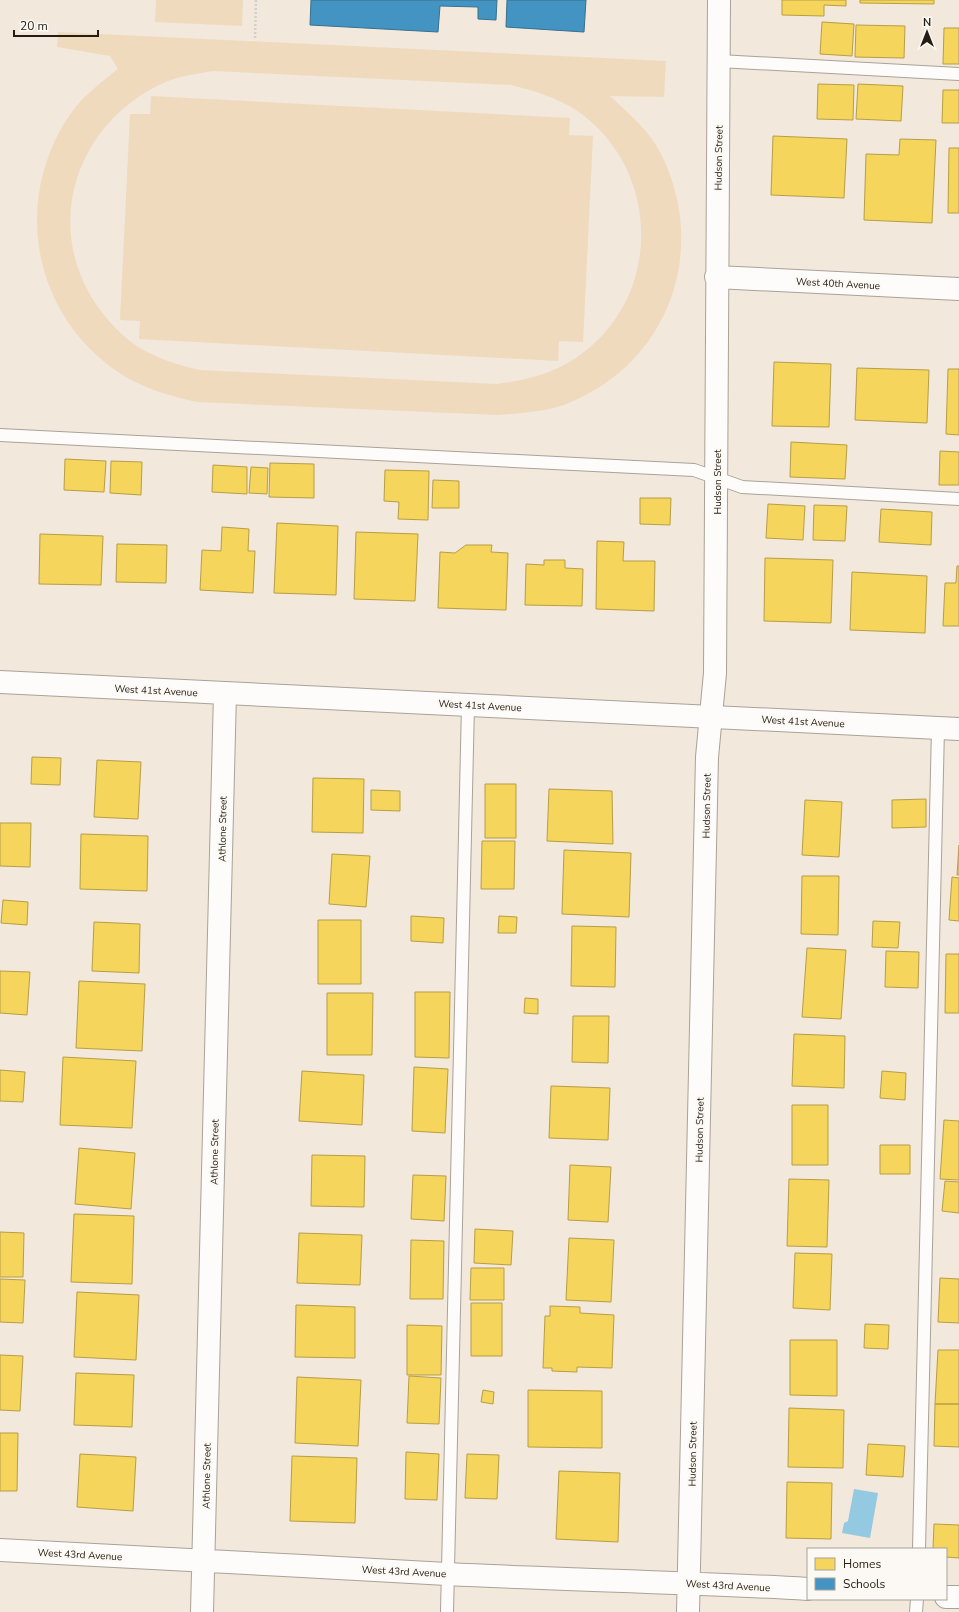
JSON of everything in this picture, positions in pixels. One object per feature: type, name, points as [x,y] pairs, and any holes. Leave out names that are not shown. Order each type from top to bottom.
[{"type":"street","name":"Hudson Street","points":[[688,1612],[707,757],[715,673],[717,478],[716,277],[719,0]]},
{"type":"street","name":"West 40th Avenue","points":[[716,277],[959,289]]},
{"type":"street","name":"West 41st Avenue","points":[[0,682],[949,728]]},
{"type":"street","name":"Athlone Street","points":[[202,1612],[225,693]]},
{"type":"street","name":"West 43rd Avenue","points":[[0,1550],[448,1574],[689,1582],[807,1589]]},
{"type":"street","points":[[947,1597],[959,1597]]},
{"type":"lane","points":[[719,61],[959,74]]},
{"type":"lane","points":[[0,436],[694,470],[742,487],[959,499]]},
{"type":"lane","points":[[447,1612],[468,705]]},
{"type":"lane","points":[[919,1548],[949,728]]},
{"type":"lane","points":[[916,1612],[917,1600]]},
{"type":"path","points":[[255,38],[256,0]]},
{"type":"shaded area","points":[[156,0],[243,0],[242,26],[155,22]]},
{"type":"shaded area","points":[[58,32],[666,61],[664,97],[610,96],[650,136],[660,152],[674,188],[681,225],[680,262],[671,297],[656,329],[634,359],[606,383],[571,402],[544,410],[497,415],[197,402],[148,388],[121,374],[93,351],[70,325],[53,295],[42,262],[37,229],[39,194],[47,160],[62,127],[74,109],[91,91],[118,69],[110,56],[57,47]],"holes":[[[214,71],[511,85],[561,101],[576,110],[603,134],[624,163],[636,195],[641,229],[639,263],[628,296],[610,326],[584,352],[554,370],[521,380],[497,384],[200,370],[155,356],[141,349],[127,339],[114,327],[98,307],[81,276],[72,245],[71,213],[76,182],[88,152],[106,126],[130,103],[165,82],[172,79]]]},
{"type":"shaded area","points":[[151,96],[570,118],[569,135],[593,136],[583,342],[559,341],[558,361],[139,339],[140,321],[120,320],[130,114],[150,114]]},
{"type":"water","points":[[854,1489],[878,1493],[870,1538],[842,1533],[844,1523],[848,1521]]},
{"type":"building: Homes","points":[[782,0],[846,0],[846,6],[824,5],[824,16],[782,15]]},
{"type":"building: Homes","points":[[860,0],[934,0],[934,4],[860,3]]},
{"type":"building: Homes","points":[[822,22],[854,24],[852,56],[820,54]]},
{"type":"building: Homes","points":[[856,25],[905,26],[904,58],[855,57]]},
{"type":"building: Homes","points":[[944,28],[959,28],[959,64],[943,64]]},
{"type":"building: Homes","points":[[818,84],[854,85],[853,120],[817,119]]},
{"type":"building: Homes","points":[[858,84],[903,86],[901,121],[856,119]]},
{"type":"building: Homes","points":[[943,90],[959,90],[959,123],[942,123]]},
{"type":"building: Homes","points":[[773,136],[847,139],[844,198],[771,195]]},
{"type":"building: Homes","points":[[900,139],[936,140],[932,223],[864,220],[866,154],[899,155]]},
{"type":"building: Homes","points":[[949,148],[959,148],[959,213],[948,213]]},
{"type":"building: Homes","points":[[774,362],[831,364],[829,427],[772,426]]},
{"type":"building: Homes","points":[[857,368],[929,370],[927,423],[855,420]]},
{"type":"building: Homes","points":[[948,369],[959,369],[959,435],[946,434]]},
{"type":"building: Homes","points":[[791,442],[847,445],[845,479],[790,477]]},
{"type":"building: Homes","points":[[940,451],[959,452],[959,485],[939,485]]},
{"type":"building: Homes","points":[[65,459],[106,461],[104,492],[64,490]]},
{"type":"building: Homes","points":[[111,461],[142,462],[141,495],[110,493]]},
{"type":"building: Homes","points":[[270,463],[314,464],[314,498],[269,497]]},
{"type":"building: Homes","points":[[213,465],[247,467],[247,494],[212,492]]},
{"type":"building: Homes","points":[[251,467],[268,468],[267,494],[249,493]]},
{"type":"building: Homes","points":[[385,470],[429,471],[428,520],[398,519],[399,502],[384,501]]},
{"type":"building: Homes","points":[[433,480],[459,481],[459,508],[432,508]]},
{"type":"building: Homes","points":[[640,498],[671,498],[670,525],[640,524]]},
{"type":"building: Homes","points":[[768,504],[805,506],[803,540],[766,538]]},
{"type":"building: Homes","points":[[814,505],[847,506],[845,541],[813,540]]},
{"type":"building: Homes","points":[[881,509],[932,512],[931,545],[879,542]]},
{"type":"building: Homes","points":[[277,523],[338,526],[336,595],[274,593]]},
{"type":"building: Homes","points":[[222,527],[249,529],[248,551],[255,551],[253,593],[200,590],[202,550],[221,551]]},
{"type":"building: Homes","points":[[356,532],[418,534],[415,601],[354,599]]},
{"type":"building: Homes","points":[[40,534],[103,536],[101,585],[39,584]]},
{"type":"building: Homes","points":[[597,541],[624,542],[623,561],[655,561],[654,611],[596,609]]},
{"type":"building: Homes","points":[[117,544],[167,545],[166,583],[116,582]]},
{"type":"building: Homes","points":[[466,545],[492,545],[491,552],[508,553],[506,610],[438,608],[440,552],[455,553]]},
{"type":"building: Homes","points":[[765,558],[833,560],[831,623],[764,621]]},
{"type":"building: Homes","points":[[544,560],[565,560],[565,568],[583,569],[582,606],[525,605],[526,564],[544,565]]},
{"type":"building: Homes","points":[[957,566],[959,566],[959,626],[943,626],[945,583],[956,583]]},
{"type":"building: Homes","points":[[852,572],[927,576],[925,633],[850,630]]},
{"type":"building: Homes","points":[[32,757],[61,758],[60,785],[31,784]]},
{"type":"building: Homes","points":[[97,760],[141,762],[138,819],[94,817]]},
{"type":"building: Homes","points":[[313,778],[364,779],[363,833],[312,832]]},
{"type":"building: Homes","points":[[485,784],[516,784],[516,838],[485,838]]},
{"type":"building: Homes","points":[[549,789],[612,791],[613,844],[547,841]]},
{"type":"building: Homes","points":[[371,790],[400,791],[400,811],[371,810]]},
{"type":"building: Homes","points":[[926,799],[926,827],[892,828],[892,800]]},
{"type":"building: Homes","points":[[805,800],[842,802],[839,857],[802,855]]},
{"type":"building: Homes","points":[[0,823],[31,823],[30,867],[0,866]]},
{"type":"building: Homes","points":[[81,834],[148,836],[147,891],[80,889]]},
{"type":"building: Homes","points":[[482,841],[515,841],[514,889],[481,889]]},
{"type":"building: Homes","points":[[959,845],[959,875],[957,875]]},
{"type":"building: Homes","points":[[564,850],[631,853],[629,917],[562,914]]},
{"type":"building: Homes","points":[[332,854],[370,856],[366,907],[329,904]]},
{"type":"building: Homes","points":[[802,876],[839,876],[838,935],[801,934]]},
{"type":"building: Homes","points":[[952,877],[959,878],[959,921],[949,920]]},
{"type":"building: Homes","points":[[3,900],[28,902],[27,925],[1,923]]},
{"type":"building: Homes","points":[[411,916],[444,918],[443,943],[411,941]]},
{"type":"building: Homes","points":[[499,916],[517,917],[516,933],[498,933]]},
{"type":"building: Homes","points":[[318,920],[361,920],[361,984],[318,984]]},
{"type":"building: Homes","points":[[873,921],[900,922],[898,948],[872,947]]},
{"type":"building: Homes","points":[[94,922],[140,924],[139,973],[92,971]]},
{"type":"building: Homes","points":[[572,926],[616,927],[615,987],[571,986]]},
{"type":"building: Homes","points":[[807,948],[846,950],[841,1019],[802,1017]]},
{"type":"building: Homes","points":[[886,951],[919,952],[918,988],[885,987]]},
{"type":"building: Homes","points":[[946,954],[959,954],[959,1013],[945,1013]]},
{"type":"building: Homes","points":[[0,971],[30,972],[27,1015],[0,1013]]},
{"type":"building: Homes","points":[[79,981],[145,984],[142,1051],[76,1048]]},
{"type":"building: Homes","points":[[415,992],[450,992],[449,1058],[415,1057]]},
{"type":"building: Homes","points":[[327,993],[373,993],[372,1055],[327,1055]]},
{"type":"building: Homes","points":[[525,998],[538,999],[538,1014],[524,1013]]},
{"type":"building: Homes","points":[[573,1016],[609,1016],[608,1063],[572,1062]]},
{"type":"building: Homes","points":[[794,1034],[845,1036],[844,1088],[792,1086]]},
{"type":"building: Homes","points":[[63,1057],[136,1061],[132,1128],[60,1125]]},
{"type":"building: Homes","points":[[414,1067],[448,1069],[445,1133],[412,1131]]},
{"type":"building: Homes","points":[[0,1070],[25,1072],[23,1102],[0,1101]]},
{"type":"building: Homes","points":[[302,1071],[364,1075],[362,1125],[299,1121]]},
{"type":"building: Homes","points":[[882,1071],[906,1073],[905,1100],[880,1098]]},
{"type":"building: Homes","points":[[551,1086],[610,1088],[608,1140],[549,1138]]},
{"type":"building: Homes","points":[[792,1105],[828,1105],[828,1165],[792,1165]]},
{"type":"building: Homes","points":[[944,1120],[959,1121],[959,1180],[940,1179]]},
{"type":"building: Homes","points":[[880,1145],[910,1145],[910,1174],[880,1174]]},
{"type":"building: Homes","points":[[79,1148],[135,1153],[131,1209],[75,1204]]},
{"type":"building: Homes","points":[[312,1155],[365,1156],[364,1207],[311,1206]]},
{"type":"building: Homes","points":[[570,1165],[611,1167],[608,1222],[568,1220]]},
{"type":"building: Homes","points":[[413,1175],[446,1176],[444,1221],[411,1219]]},
{"type":"building: Homes","points":[[789,1179],[829,1180],[827,1247],[787,1246]]},
{"type":"building: Homes","points":[[945,1181],[959,1182],[959,1213],[942,1211]]},
{"type":"building: Homes","points":[[74,1214],[134,1216],[132,1284],[71,1282]]},
{"type":"building: Homes","points":[[475,1229],[513,1231],[511,1265],[474,1263]]},
{"type":"building: Homes","points":[[0,1232],[24,1233],[23,1277],[0,1277]]},
{"type":"building: Homes","points":[[299,1233],[362,1235],[360,1285],[297,1283]]},
{"type":"building: Homes","points":[[569,1238],[614,1240],[611,1302],[566,1300]]},
{"type":"building: Homes","points":[[411,1240],[444,1241],[443,1299],[410,1299]]},
{"type":"building: Homes","points":[[795,1253],[832,1254],[830,1310],[793,1308]]},
{"type":"building: Homes","points":[[471,1268],[504,1268],[504,1300],[470,1300]]},
{"type":"building: Homes","points":[[940,1278],[959,1279],[959,1323],[938,1322]]},
{"type":"building: Homes","points":[[0,1279],[25,1280],[23,1323],[0,1322]]},
{"type":"building: Homes","points":[[77,1292],[139,1295],[136,1360],[74,1357]]},
{"type":"building: Homes","points":[[471,1303],[502,1303],[502,1356],[471,1356]]},
{"type":"building: Homes","points":[[296,1305],[355,1307],[355,1358],[295,1357]]},
{"type":"building: Homes","points":[[550,1306],[580,1307],[580,1313],[614,1315],[612,1368],[577,1367],[577,1372],[552,1371],[552,1368],[543,1368],[545,1316],[550,1316]]},
{"type":"building: Homes","points":[[865,1324],[889,1325],[888,1349],[864,1348]]},
{"type":"building: Homes","points":[[407,1325],[442,1326],[441,1375],[407,1375]]},
{"type":"building: Homes","points":[[790,1340],[837,1340],[837,1396],[790,1395]]},
{"type":"building: Homes","points":[[938,1350],[959,1350],[959,1404],[935,1404]]},
{"type":"building: Homes","points":[[0,1355],[23,1356],[20,1411],[0,1410]]},
{"type":"building: Homes","points":[[76,1373],[134,1375],[132,1427],[74,1425]]},
{"type":"building: Homes","points":[[409,1376],[441,1378],[439,1424],[407,1423]]},
{"type":"building: Homes","points":[[297,1377],[361,1380],[358,1446],[295,1443]]},
{"type":"building: Homes","points":[[483,1390],[494,1392],[493,1404],[481,1402]]},
{"type":"building: Homes","points":[[528,1390],[602,1391],[602,1448],[528,1447]]},
{"type":"building: Homes","points":[[935,1404],[959,1404],[959,1447],[934,1446]]},
{"type":"building: Homes","points":[[789,1408],[844,1410],[843,1468],[788,1467]]},
{"type":"building: Homes","points":[[0,1433],[18,1433],[17,1491],[0,1491]]},
{"type":"building: Homes","points":[[868,1444],[905,1446],[903,1477],[866,1475]]},
{"type":"building: Homes","points":[[406,1452],[439,1454],[437,1500],[405,1499]]},
{"type":"building: Homes","points":[[80,1454],[136,1457],[133,1511],[77,1507]]},
{"type":"building: Homes","points":[[467,1454],[499,1455],[497,1499],[465,1498]]},
{"type":"building: Homes","points":[[292,1456],[357,1458],[355,1523],[290,1521]]},
{"type":"building: Homes","points":[[559,1471],[620,1473],[618,1542],[556,1539]]},
{"type":"building: Homes","points":[[787,1482],[832,1483],[831,1539],[786,1538]]},
{"type":"building: Homes","points":[[934,1524],[959,1525],[959,1558],[947,1557],[947,1548],[933,1548]]},
{"type":"building: Schools","points":[[311,0],[497,0],[496,20],[478,19],[478,7],[440,6],[438,32],[310,25]]},
{"type":"building: Schools","points":[[507,0],[586,0],[584,32],[506,27]]}]
